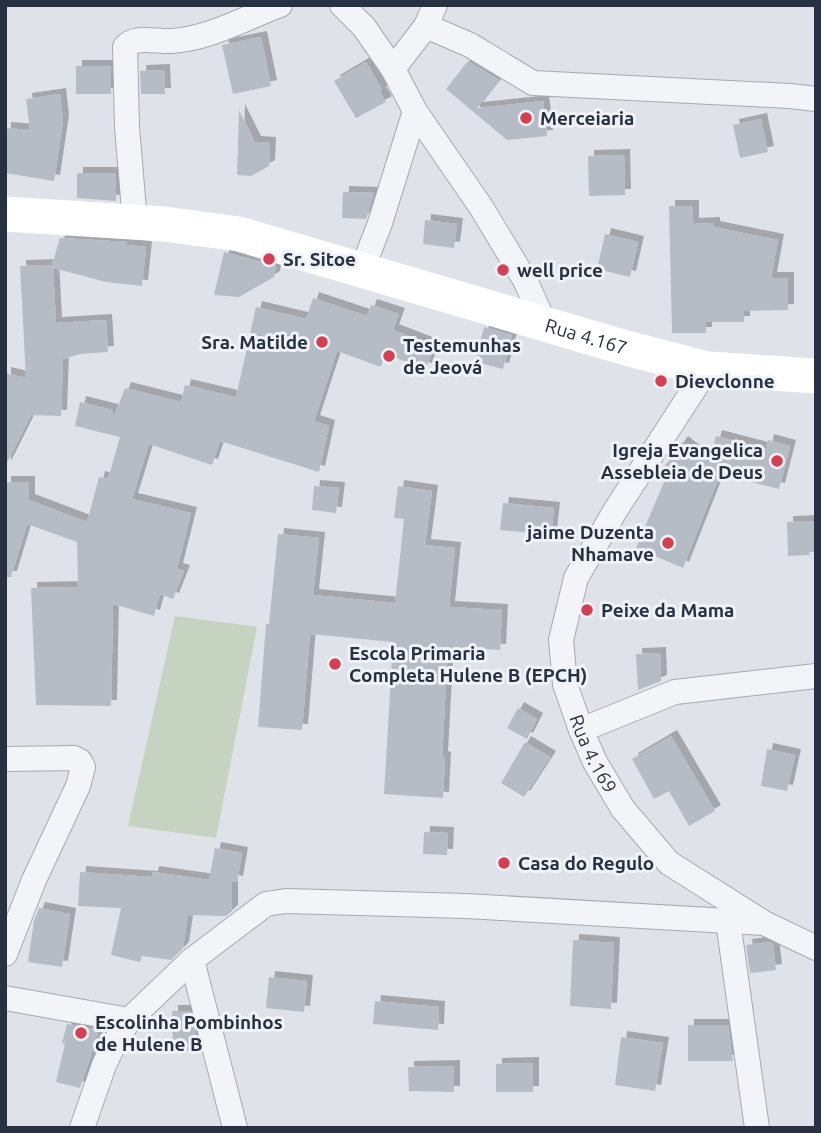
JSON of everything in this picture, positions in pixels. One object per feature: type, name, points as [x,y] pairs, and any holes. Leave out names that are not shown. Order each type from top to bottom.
[{"type":"street","points":[[135,222],[127,127],[125,47],[128,42],[172,41],[204,35],[280,5]]},
{"type":"street","points":[[342,5],[364,27],[393,69],[415,111],[481,206],[525,281],[544,322]]},
{"type":"street","points":[[393,69],[430,15],[470,46],[533,83],[776,95],[816,100]]},
{"type":"street","points":[[362,270],[380,223],[415,111]]},
{"type":"street","name":"Rua 4.167","points":[[5,214],[206,228],[239,234],[706,369],[816,376]]},
{"type":"street","name":"Rua 4.169","points":[[706,369],[615,511],[576,578],[561,640],[565,684],[595,762],[623,809],[669,863],[764,923],[816,948]]},
{"type":"street","points":[[581,730],[676,692],[816,677]]},
{"type":"street","points":[[5,759],[74,758],[80,761],[83,767],[78,786],[34,880],[5,954]]},
{"type":"street","points":[[82,1128],[104,1065],[130,1020],[192,960],[266,904],[286,901],[466,906],[764,923]]},
{"type":"street","points":[[728,921],[757,1128]]},
{"type":"street","points":[[192,960],[235,1128]]},
{"type":"street","points":[[5,998],[130,1020]]},
{"type":"green space","points":[[175,616],[257,627],[216,838],[128,826]]},
{"type":"building","points":[[261,37],[271,86],[233,94],[222,45]]},
{"type":"building","points":[[468,61],[499,80],[477,108],[543,101],[547,136],[507,140],[446,89]]},
{"type":"building","points":[[366,62],[386,102],[356,118],[334,81]]},
{"type":"building","points":[[76,66],[111,66],[111,94],[76,94]]},
{"type":"building","points":[[164,70],[165,94],[141,94],[140,71]]},
{"type":"building","points":[[60,94],[63,121],[54,181],[5,173],[5,128],[30,130],[26,99]]},
{"type":"building","points":[[239,110],[255,142],[270,143],[269,166],[251,176],[237,175]]},
{"type":"building","points":[[761,119],[768,152],[740,158],[733,125]]},
{"type":"building","points":[[624,155],[625,195],[589,196],[588,156]]},
{"type":"building","points":[[77,173],[116,173],[116,201],[77,198]]},
{"type":"building","points":[[343,192],[374,193],[366,219],[342,218]]},
{"type":"building","points":[[669,206],[693,206],[693,224],[714,223],[714,227],[778,240],[771,278],[788,278],[788,310],[744,311],[744,322],[706,322],[706,333],[672,333]]},
{"type":"building","points":[[425,220],[457,224],[454,248],[423,244]]},
{"type":"building","points":[[605,234],[638,242],[630,277],[597,269]]},
{"type":"building","points":[[60,238],[127,242],[126,245],[146,247],[142,286],[106,282],[53,268],[56,323],[106,320],[108,352],[80,354],[63,359],[61,416],[31,415],[5,467],[5,373],[26,378],[20,266],[52,265]]},
{"type":"building","points":[[224,252],[276,266],[274,277],[239,297],[214,295]]},
{"type":"building","points":[[313,298],[367,316],[371,305],[399,314],[393,330],[434,346],[426,369],[385,354],[381,367],[337,351],[314,421],[329,426],[319,472],[220,441],[212,465],[149,444],[132,499],[191,513],[177,569],[184,571],[173,599],[160,594],[154,616],[113,604],[111,706],[36,705],[31,588],[78,587],[77,542],[27,524],[11,577],[5,577],[5,482],[29,482],[29,500],[87,522],[99,477],[108,479],[120,437],[75,426],[80,402],[112,410],[113,419],[125,388],[181,402],[185,385],[236,397],[256,307],[306,319]]},
{"type":"building","points":[[484,327],[512,335],[503,369],[475,362]]},
{"type":"building","points":[[716,436],[766,449],[768,440],[790,446],[779,489],[720,474],[683,568],[636,548],[664,482],[657,477],[682,442],[709,463]]},
{"type":"building","points":[[314,486],[339,488],[336,513],[312,510]]},
{"type":"building","points":[[398,486],[432,491],[425,545],[455,548],[449,607],[502,610],[500,650],[448,647],[442,757],[445,758],[443,798],[384,794],[393,642],[310,634],[302,730],[258,727],[266,624],[269,624],[278,534],[319,538],[313,595],[395,603],[404,519],[394,518]]},
{"type":"building","points":[[503,503],[554,508],[551,535],[500,530]]},
{"type":"building","points":[[814,521],[815,552],[809,552],[810,555],[788,556],[787,522]]},
{"type":"building","points":[[660,653],[661,681],[638,690],[636,654]]},
{"type":"building","points":[[518,708],[537,719],[527,739],[507,728]]},
{"type":"building","points":[[671,736],[715,811],[689,826],[669,791],[654,799],[632,759]]},
{"type":"building","points":[[525,742],[550,757],[524,797],[501,783]]},
{"type":"building","points":[[767,749],[795,755],[787,791],[761,786]]},
{"type":"building","points":[[424,832],[448,833],[447,855],[423,854]]},
{"type":"building","points":[[215,848],[242,853],[237,882],[232,881],[232,911],[226,916],[188,915],[183,948],[171,960],[142,956],[140,962],[111,955],[121,908],[78,906],[80,872],[152,877],[153,872],[209,880]]},
{"type":"building","points":[[39,908],[70,914],[62,967],[28,962],[34,921]]},
{"type":"building","points":[[573,940],[614,943],[611,1009],[570,1006]]},
{"type":"building","points":[[769,942],[773,944],[776,970],[750,973],[746,945]]},
{"type":"building","points":[[269,977],[307,981],[304,1012],[266,1008]]},
{"type":"building","points":[[375,1001],[439,1007],[438,1030],[373,1024]]},
{"type":"building","points":[[172,1011],[190,1011],[200,1050],[173,1051]]},
{"type":"building","points":[[67,1024],[99,1030],[80,1088],[56,1082]]},
{"type":"building","points":[[688,1025],[728,1025],[733,1061],[688,1061]]},
{"type":"building","points":[[621,1037],[663,1043],[655,1091],[615,1085]]},
{"type":"building","points":[[533,1063],[533,1092],[496,1092],[496,1064]]},
{"type":"building","points":[[454,1066],[454,1092],[409,1091],[408,1067]]},
{"type":"place","name":"Merceiaria","points":[[526,118]]},
{"type":"place","name":"Sr. Sitoe","points":[[269,259]]},
{"type":"place","name":"well price","points":[[503,270]]},
{"type":"place","name":"Sra. Matilde","points":[[322,342]]},
{"type":"place","name":"Testemunhas de Jeová","points":[[389,356]]},
{"type":"place","name":"Dievclonne","points":[[661,381]]},
{"type":"place","name":"Igreja Evangelica Assebleia de Deus","points":[[777,461]]},
{"type":"place","name":"jaime Duzenta Nhamave","points":[[668,543]]},
{"type":"place","name":"Peixe da Mama","points":[[587,610]]},
{"type":"place","name":"Escola Primaria Completa Hulene B (EPCH)","points":[[335,664]]},
{"type":"place","name":"Casa do Regulo","points":[[504,863]]},
{"type":"place","name":"Escolinha Pombinhos de Hulene B","points":[[81,1033]]}]
